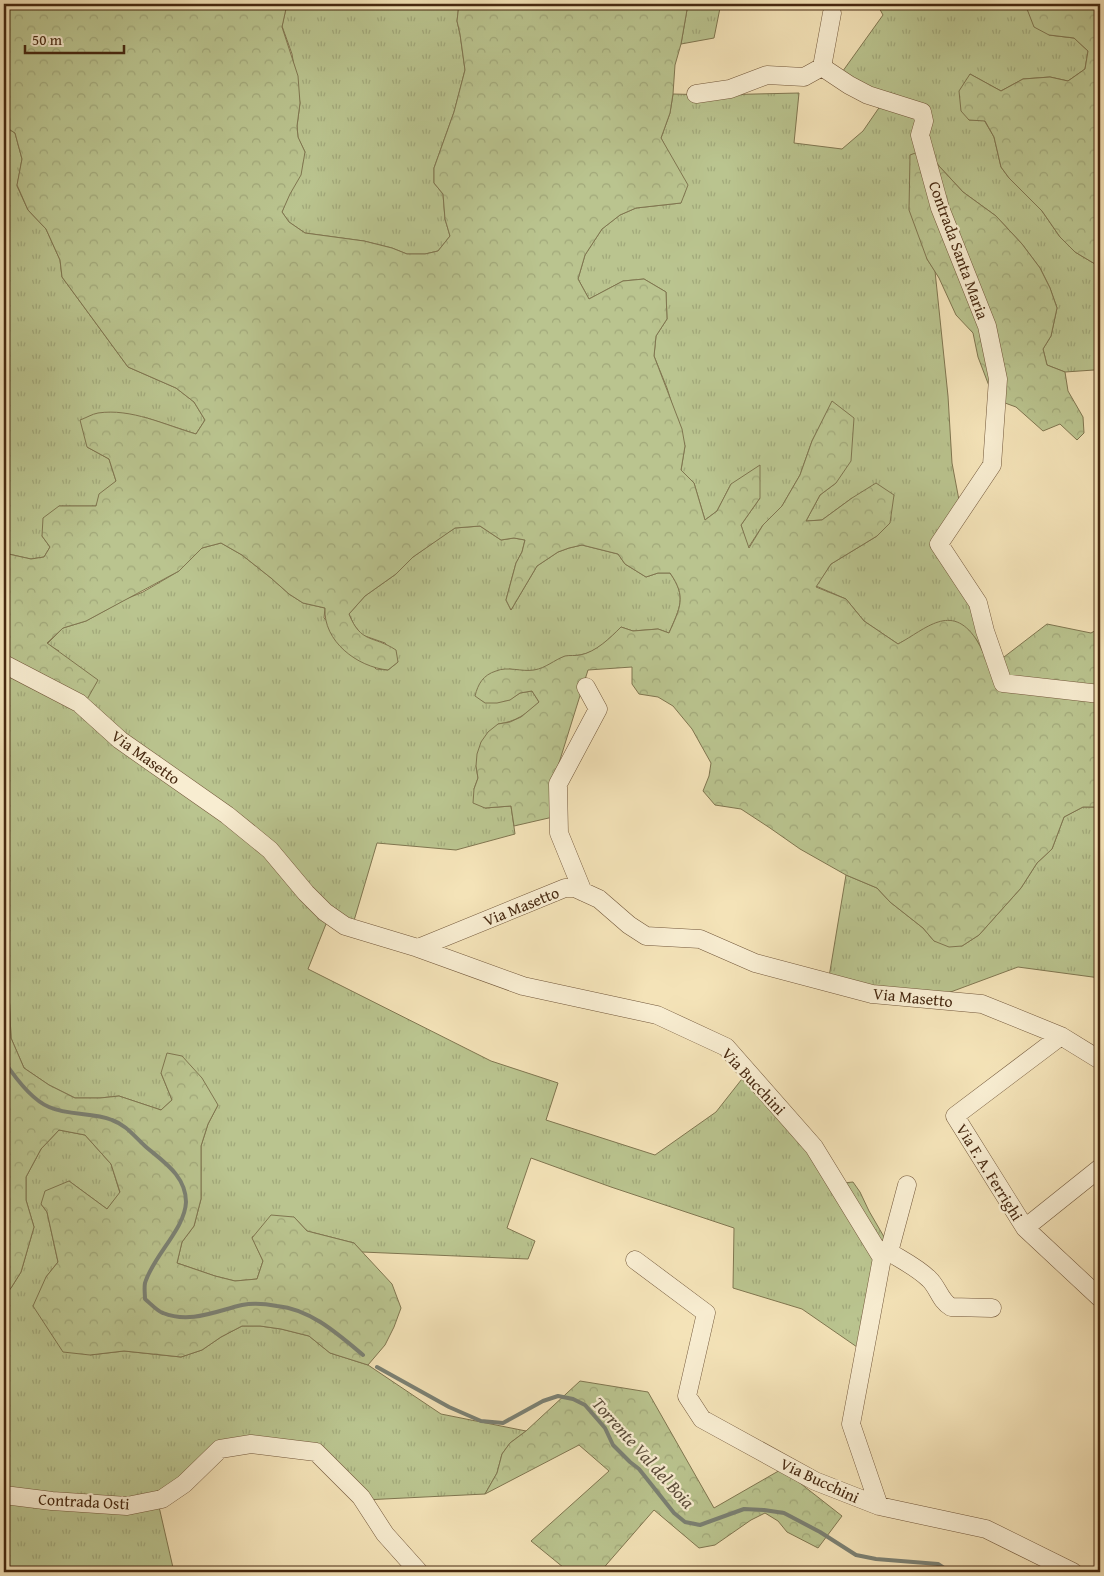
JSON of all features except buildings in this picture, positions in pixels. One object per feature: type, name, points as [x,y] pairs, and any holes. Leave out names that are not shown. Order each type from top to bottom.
[{"type":"street","points":[[696,94],[730,88],[767,76],[804,77],[822,67],[832,13]]},
{"type":"street","name":"Contrada Santa Maria","points":[[822,67],[868,95],[922,112],[924,121],[920,135],[940,208],[987,326],[998,379],[992,465],[939,544],[978,603],[985,631],[1003,683],[1100,694]]},
{"type":"street","name":"Via Masetto","points":[[4,664],[79,703],[120,740],[227,815],[270,850],[306,893],[325,912],[345,926],[418,948],[565,888],[575,888],[599,899],[629,925],[646,936],[700,939],[755,963],[872,994],[982,1004],[1060,1036],[1100,1060]]},
{"type":"street","points":[[583,892],[559,833],[558,784],[598,710],[586,687]]},
{"type":"street","name":"Via Bucchini","points":[[418,948],[522,986],[658,1015],[726,1047],[814,1147],[885,1255],[922,1273],[930,1279],[945,1304],[951,1307],[992,1308]]},
{"type":"street","name":"Via F. A. Ferrighi","points":[[1060,1036],[955,1116],[1025,1228],[1100,1298]]},
{"type":"street","points":[[1025,1228],[1099,1172]]},
{"type":"street","name":"Via Bucchini","points":[[879,1506],[851,1424],[885,1255],[907,1185]]},
{"type":"street","name":"Via Bucchini","points":[[636,1260],[706,1313],[687,1396],[702,1419],[815,1481],[879,1506],[986,1529],[1073,1572]]},
{"type":"street","name":"Contrada Osti","points":[[4,1495],[52,1501],[127,1506],[162,1499],[184,1484],[220,1449],[250,1444],[316,1452],[361,1497],[385,1534],[419,1572]]},
{"type":"green space","points":[[4,4],[287,4],[282,27],[298,76],[300,103],[297,126],[298,137],[305,152],[301,175],[282,212],[289,222],[305,233],[364,241],[407,254],[425,254],[438,251],[450,236],[445,219],[443,194],[434,183],[434,168],[454,112],[465,70],[457,21],[459,4],[688,4],[675,65],[670,113],[661,138],[688,185],[681,203],[636,208],[620,215],[602,229],[585,255],[578,279],[589,299],[623,281],[644,279],[666,292],[667,319],[656,336],[654,356],[682,429],[685,446],[681,470],[694,483],[705,520],[717,511],[731,484],[760,465],[760,498],[741,525],[749,548],[763,525],[782,506],[800,475],[812,441],[832,401],[854,418],[851,461],[836,483],[820,495],[806,521],[822,520],[876,483],[894,495],[890,523],[877,536],[831,564],[816,587],[846,599],[864,621],[898,644],[938,622],[948,620],[957,622],[967,628],[976,639],[991,667],[1047,624],[1091,633],[1100,628],[1100,807],[1083,807],[1064,817],[1052,849],[1037,863],[1021,888],[979,935],[962,946],[949,947],[934,941],[923,928],[890,902],[877,888],[846,875],[800,849],[741,809],[715,805],[703,791],[709,776],[711,763],[692,729],[673,706],[658,697],[639,694],[632,684],[632,667],[588,670],[554,779],[553,817],[514,826],[511,806],[485,808],[473,803],[474,789],[478,778],[477,754],[481,742],[488,732],[498,724],[510,722],[521,717],[539,702],[532,691],[520,693],[510,700],[485,703],[475,696],[482,680],[491,673],[501,670],[534,670],[565,656],[592,651],[621,627],[633,631],[658,629],[669,633],[679,609],[680,596],[679,589],[670,573],[658,573],[646,577],[625,564],[618,554],[582,545],[558,552],[537,566],[511,610],[506,600],[516,563],[522,552],[525,540],[514,538],[501,540],[480,526],[455,528],[413,557],[396,574],[365,596],[349,614],[363,635],[396,650],[398,662],[388,670],[365,664],[344,650],[330,631],[326,620],[325,608],[303,603],[289,594],[242,555],[221,543],[202,548],[179,571],[86,621],[63,628],[47,643],[98,680],[85,703],[4,666],[4,553],[31,559],[44,557],[50,547],[42,536],[43,518],[59,506],[96,506],[99,494],[116,481],[109,459],[87,447],[80,420],[98,413],[123,413],[148,418],[196,434],[205,420],[194,402],[176,388],[128,367],[62,277],[60,260],[46,229],[28,210],[17,185],[22,159],[15,133],[4,126]]},
{"type":"green space","points":[[287,4],[459,4],[457,21],[465,70],[454,112],[434,168],[434,183],[443,194],[445,219],[450,236],[438,251],[425,254],[407,254],[364,241],[305,233],[289,222],[282,212],[305,152],[298,138],[297,126],[300,103],[292,54],[282,26]]},
{"type":"green space","points":[[688,4],[737,4],[720,8],[714,38],[681,44]]},
{"type":"green space","points":[[877,4],[1028,4],[1027,10],[1049,35],[1074,38],[1088,51],[1085,69],[1068,81],[1050,77],[1023,79],[1001,91],[970,74],[969,120],[984,120],[994,137],[1001,167],[1009,178],[1042,211],[1060,237],[1075,252],[1100,267],[1100,375],[1094,370],[1065,372],[1047,365],[1043,349],[1051,336],[1057,308],[1040,268],[1022,244],[996,216],[963,192],[926,149],[927,259],[935,271],[948,396],[952,463],[962,516],[939,531],[989,639],[981,649],[976,639],[915,635],[898,644],[864,621],[846,599],[816,586],[831,564],[877,536],[852,498],[822,520],[806,521],[820,495],[836,483],[832,402],[812,441],[800,475],[782,506],[763,525],[748,548],[741,525],[760,498],[731,484],[717,511],[705,520],[694,483],[681,470],[685,446],[667,388],[654,356],[656,336],[667,319],[666,292],[644,279],[623,281],[589,299],[578,279],[585,255],[602,229],[620,215],[636,208],[681,203],[670,156],[661,138],[670,113],[673,94],[799,93],[794,143],[842,149],[863,131],[885,99],[840,75],[883,15]]},
{"type":"green space","points":[[1028,4],[1100,4],[1100,267],[1075,252],[1060,237],[1042,211],[1009,178],[1001,167],[994,137],[985,121],[969,120],[961,111],[959,91],[970,74],[1001,91],[1023,79],[1050,77],[1068,81],[1085,69],[1088,51],[1074,38],[1049,35],[1034,27],[1027,9]]},
{"type":"green space","points":[[4,126],[15,133],[22,159],[17,186],[28,210],[46,229],[60,260],[62,277],[128,367],[176,388],[194,402],[205,420],[196,434],[144,417],[87,447],[109,459],[116,481],[96,506],[59,506],[42,536],[50,547],[44,557],[31,559],[4,553]]},
{"type":"green space","points":[[926,149],[963,192],[996,216],[1022,244],[1040,268],[1057,308],[1051,336],[1043,349],[1047,365],[1065,372],[1068,391],[1083,417],[1084,433],[1077,440],[1060,424],[1043,431],[1016,407],[994,399],[978,357],[973,333],[956,315],[939,278],[927,259],[909,210],[910,155]]},
{"type":"green space","points":[[480,526],[501,540],[514,538],[525,540],[522,552],[516,563],[506,600],[511,610],[537,566],[558,552],[582,545],[618,554],[625,564],[646,577],[658,573],[670,573],[679,589],[679,609],[669,633],[658,629],[633,631],[621,627],[602,644],[586,654],[564,657],[534,671],[509,669],[509,700],[520,693],[532,691],[539,702],[520,717],[498,724],[476,766],[478,778],[474,789],[485,808],[511,806],[515,834],[456,850],[377,843],[353,924],[330,914],[308,969],[491,1061],[558,1083],[546,1120],[655,1155],[716,1112],[749,1070],[843,1183],[853,1182],[887,1242],[893,1243],[857,1347],[802,1309],[733,1288],[734,1228],[531,1158],[507,1228],[535,1241],[528,1259],[362,1252],[354,1243],[307,1231],[294,1217],[252,1237],[263,1261],[257,1279],[235,1281],[215,1276],[177,1263],[182,1242],[194,1226],[201,1199],[201,1146],[208,1124],[218,1105],[161,1073],[172,1100],[161,1110],[119,1096],[75,1098],[49,1085],[24,1068],[11,1038],[7,944],[4,934],[4,666],[59,651],[47,644],[63,628],[86,621],[143,592],[179,571],[202,548],[221,543],[242,555],[289,594],[303,603],[325,608],[324,618],[376,669],[388,670],[398,662],[385,643],[362,635],[354,625],[349,614],[365,596],[396,574],[413,557],[444,535],[455,528]]},
{"type":"green space","points":[[1083,807],[1100,807],[1100,978],[1018,967],[929,1000],[828,983],[846,875],[877,888],[890,902],[923,928],[934,941],[962,946],[979,935],[1021,888],[1037,863],[1052,849],[1064,817]]},
{"type":"green space","points":[[4,934],[7,944],[11,1038],[24,1068],[49,1085],[75,1098],[119,1096],[161,1110],[172,1100],[161,1073],[167,1053],[182,1056],[202,1078],[218,1105],[208,1124],[201,1146],[201,1199],[194,1226],[182,1242],[177,1263],[235,1281],[257,1279],[263,1261],[252,1238],[271,1215],[294,1217],[307,1231],[354,1243],[392,1284],[401,1308],[385,1345],[368,1365],[330,1353],[309,1336],[260,1326],[242,1326],[202,1350],[181,1357],[124,1351],[90,1355],[63,1352],[33,1306],[46,1277],[58,1262],[47,1212],[41,1204],[45,1191],[69,1181],[107,1209],[120,1192],[111,1164],[85,1135],[59,1130],[41,1149],[26,1177],[26,1200],[34,1227],[21,1272],[4,1296]]},
{"type":"green space","points":[[59,1130],[85,1135],[111,1164],[120,1193],[107,1209],[69,1181],[41,1204],[47,1212],[58,1262],[46,1277],[90,1355],[124,1351],[181,1357],[202,1350],[242,1326],[281,1329],[309,1336],[330,1353],[368,1365],[441,1414],[526,1431],[510,1443],[502,1454],[497,1473],[485,1494],[364,1500],[311,1453],[228,1444],[157,1498],[174,1572],[4,1572],[4,1296],[21,1272],[34,1227],[26,1200],[26,1177],[41,1149]]},
{"type":"green space","points":[[580,1381],[648,1392],[714,1508],[782,1469],[842,1516],[818,1548],[787,1532],[778,1521],[765,1513],[751,1520],[715,1545],[699,1548],[654,1510],[600,1572],[569,1572],[531,1541],[609,1471],[579,1445],[485,1494],[497,1473],[502,1454],[510,1443],[526,1431]]},
{"type":"waterway","name":"Torrente Val del Boia","points":[[4,1061],[24,1087],[43,1104],[57,1110],[97,1116],[117,1122],[178,1176],[185,1192],[184,1212],[175,1232],[149,1273],[145,1283],[145,1299],[156,1309],[173,1316],[193,1317],[246,1304],[264,1304],[289,1308],[312,1317],[363,1355]]},
{"type":"waterway","name":"Torrente Val del Boia","points":[[377,1367],[449,1407],[481,1421],[503,1423],[543,1401],[558,1396],[573,1399],[585,1405],[605,1428],[613,1445],[639,1469],[674,1513],[685,1522],[700,1525],[744,1509],[784,1513],[820,1532],[856,1555],[876,1559],[938,1564],[950,1572]]}]
